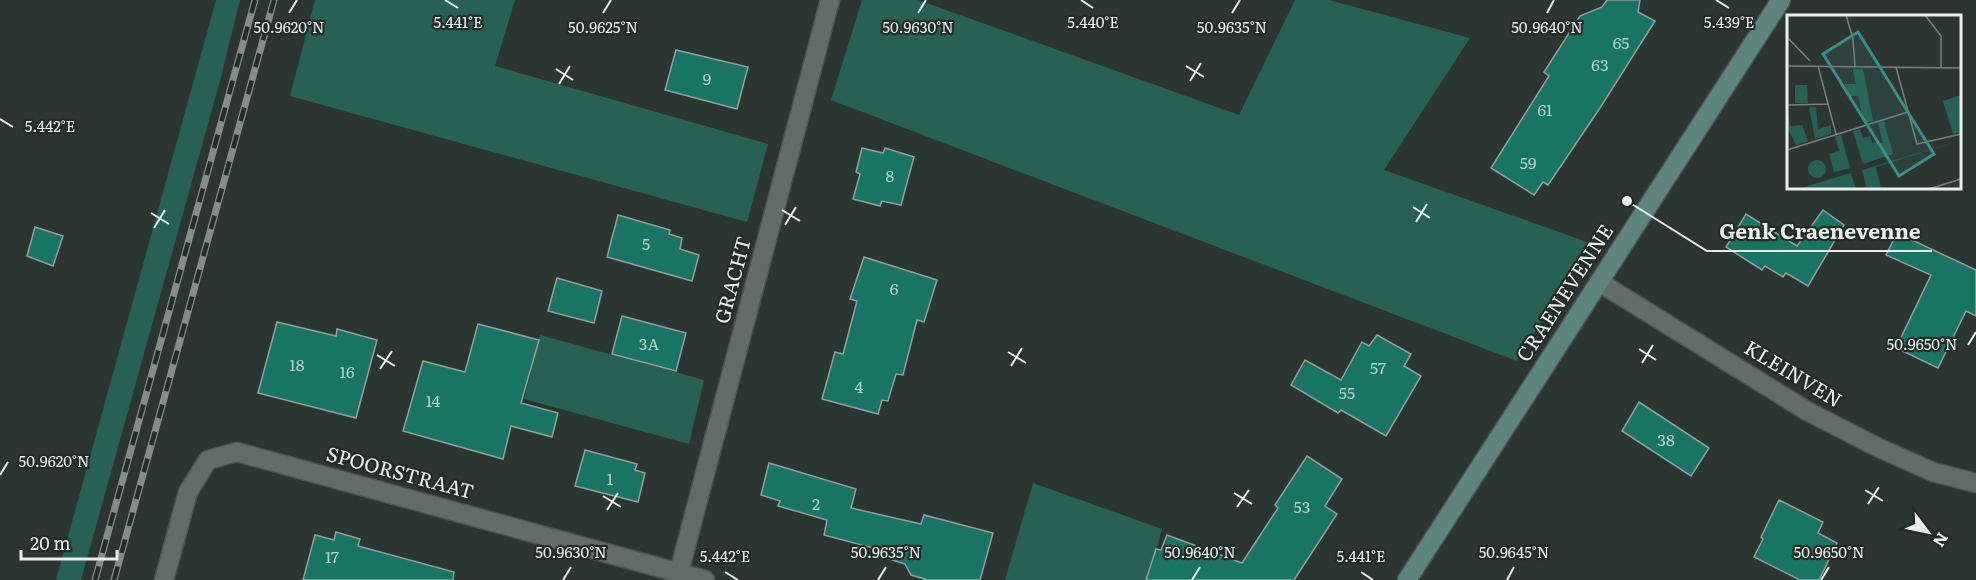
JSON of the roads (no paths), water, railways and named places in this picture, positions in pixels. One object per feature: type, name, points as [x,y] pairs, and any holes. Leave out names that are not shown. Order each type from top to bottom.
[{"type":"street","name":"GRACHT","points":[[679,572],[830,0]]},
{"type":"street","name":"CRAENEVENNE","points":[[1407,580],[1781,0]]},
{"type":"street","name":"KLEINVEN","points":[[1599,282],[1807,411],[1877,447],[1933,472],[1976,483]]},
{"type":"street","name":"SPOORSTRAAT","points":[[164,580],[188,492],[208,460],[237,452],[705,580]]},
{"type":"railway","points":[[95,580],[255,0]]},
{"type":"railway","points":[[114,580],[274,0]]},
{"type":"place","name":"Genk Craenevenne","points":[[1627,201]]}]
